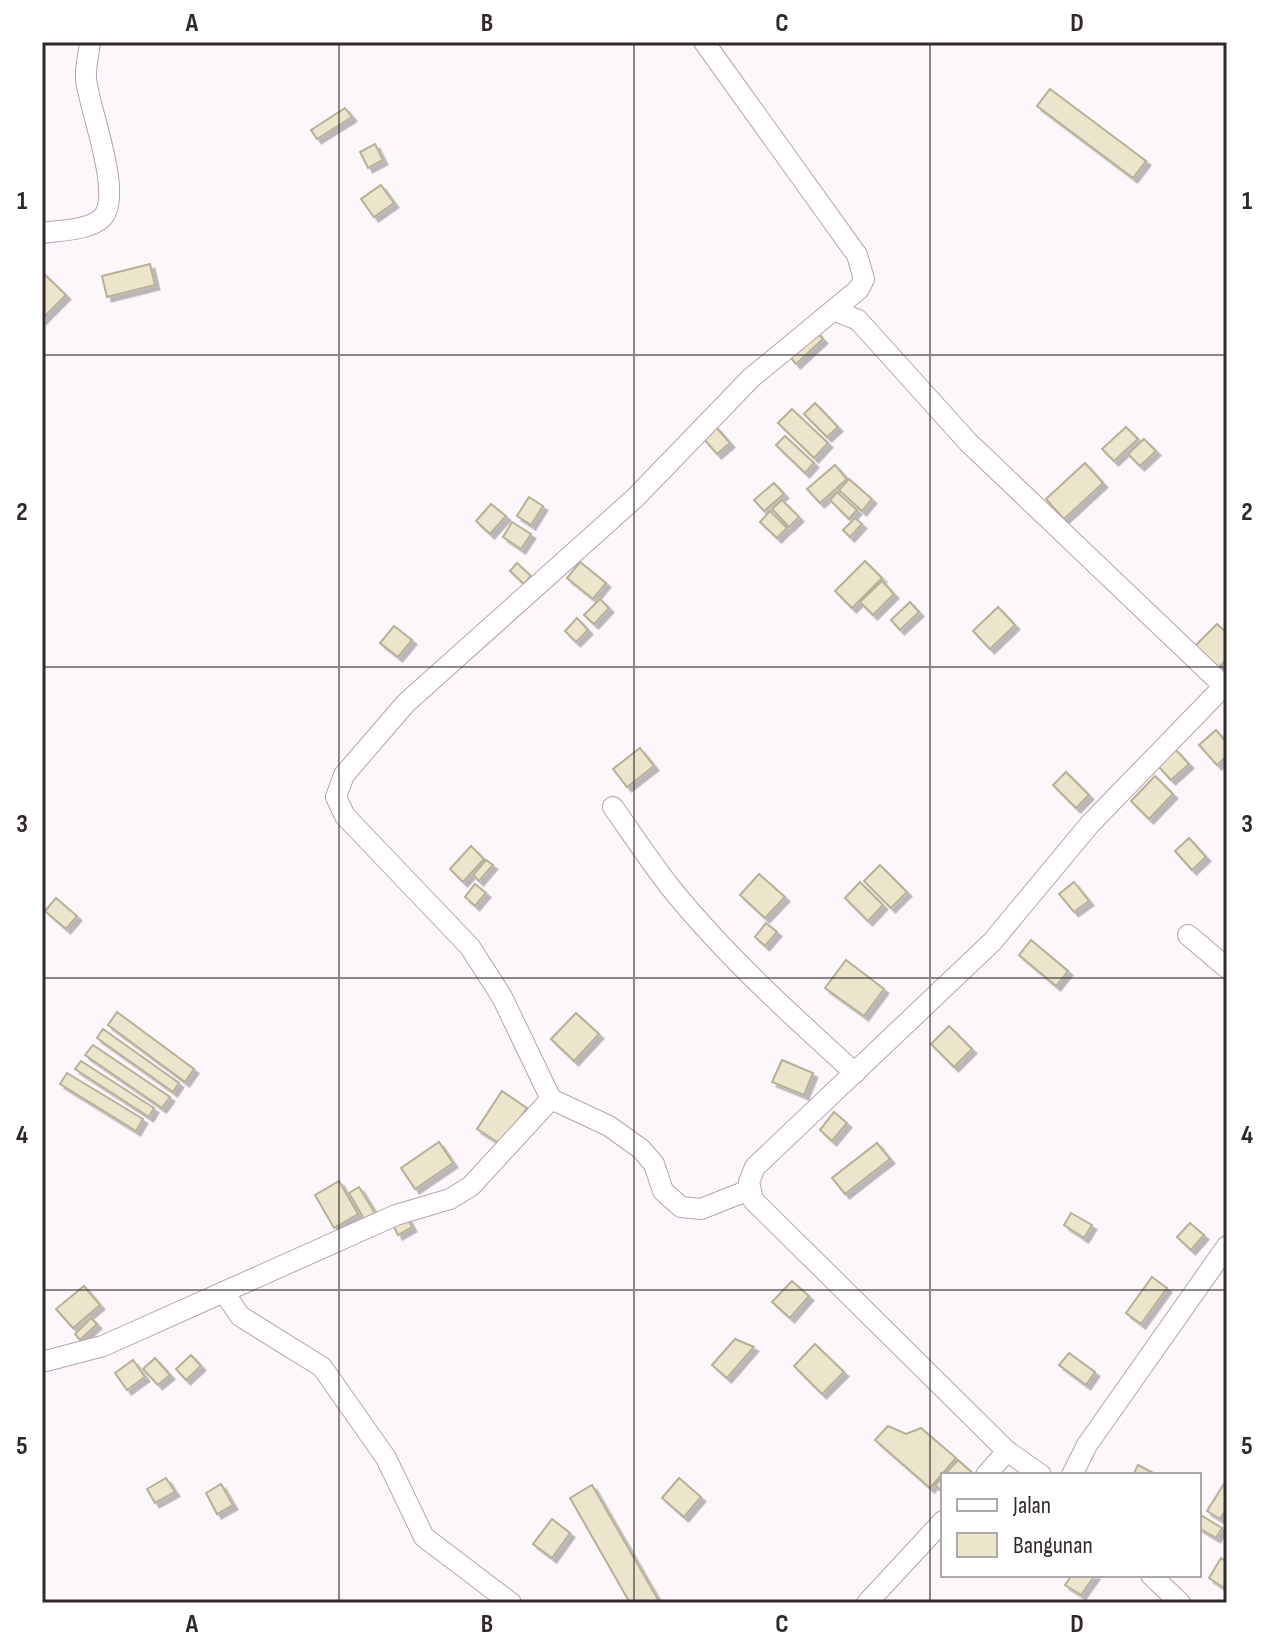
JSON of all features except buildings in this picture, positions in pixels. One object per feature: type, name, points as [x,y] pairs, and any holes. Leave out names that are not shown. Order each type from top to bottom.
[{"type":"street","points":[[42,233],[81,227],[101,219],[109,205],[104,157],[86,77],[90,42]]},
{"type":"street","points":[[704,42],[857,255],[864,279],[859,289],[836,311],[751,378],[635,498],[415,694],[372,739],[338,787],[336,797],[345,816],[446,918],[485,967],[551,1099],[609,1126],[641,1149],[654,1164],[663,1191],[681,1207],[701,1209],[749,1190]]},
{"type":"street","points":[[836,311],[858,320],[968,442],[1226,688],[1090,824],[992,942],[755,1167],[749,1190],[753,1200],[1007,1451],[1038,1473]]},
{"type":"street","points":[[613,807],[670,887],[725,948],[779,1004],[855,1073]]},
{"type":"street","points":[[1188,935],[1227,968]]},
{"type":"street","points":[[42,1362],[103,1346],[396,1215],[450,1199],[471,1186],[551,1099]]},
{"type":"street","points":[[1073,1473],[1087,1445],[1224,1260]]},
{"type":"street","points":[[224,1292],[240,1316],[322,1367],[386,1458],[424,1537],[511,1603]]},
{"type":"street","points":[[988,1473],[1007,1451]]},
{"type":"street","points":[[867,1603],[941,1523]]},
{"type":"street","points":[[1153,1577],[1180,1603]]}]
